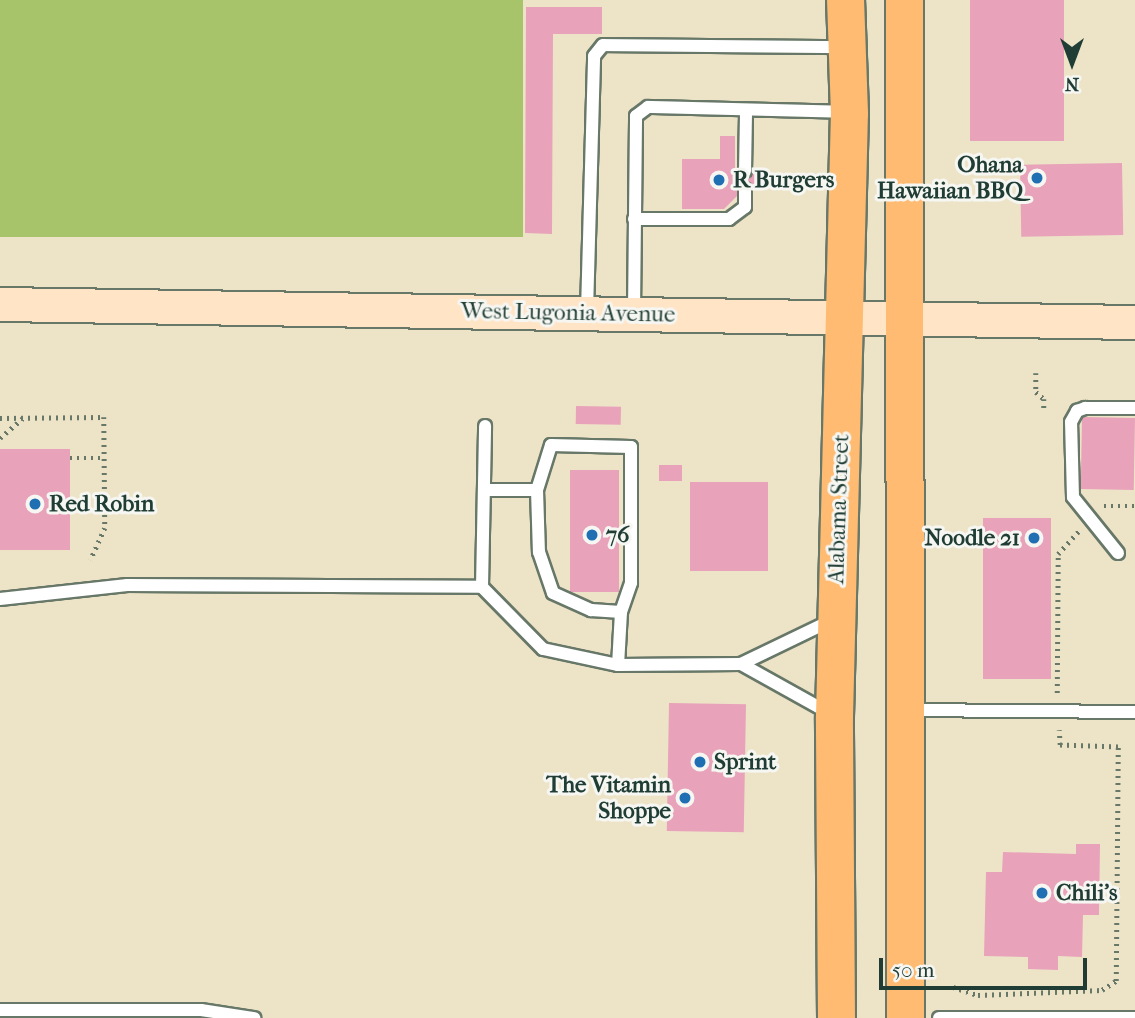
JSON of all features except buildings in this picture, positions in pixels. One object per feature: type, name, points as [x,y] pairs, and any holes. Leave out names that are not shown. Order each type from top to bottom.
[{"type":"main road","name":"Alabama Street","points":[[836,1018],[834,716],[849,113],[849,47],[845,0]]},
{"type":"main road","points":[[904,0],[905,1018]]},
{"type":"main road","name":"West Lugonia Avenue","points":[[0,304],[905,321],[1135,322]]},
{"type":"lane","points":[[587,313],[594,56],[603,45],[849,47]]},
{"type":"lane","points":[[634,314],[636,116],[648,107],[849,113]]},
{"type":"lane","points":[[745,171],[746,111]]},
{"type":"lane","points":[[634,219],[729,219],[745,207],[745,189]]},
{"type":"lane","points":[[1118,553],[1088,521],[1073,497],[1074,415],[1086,408],[1135,408]]},
{"type":"lane","points":[[482,587],[486,490],[485,426]]},
{"type":"lane","points":[[618,665],[621,612],[631,583],[631,447],[551,445],[537,490],[539,552],[553,593],[591,610],[621,612]]},
{"type":"lane","points":[[486,490],[537,490]]},
{"type":"lane","points":[[0,600],[127,585],[482,587],[543,649],[618,665],[741,664],[836,618]]},
{"type":"lane","points":[[741,664],[834,716]]},
{"type":"lane","points":[[906,710],[1135,712]]},
{"type":"lane","points":[[0,1010],[201,1010],[254,1018]]},
{"type":"lane","points":[[939,1018],[1135,1018]]},
{"type":"path","points":[[1036,373],[1036,392],[1044,398],[1044,408]]},
{"type":"path","points":[[0,418],[104,416],[105,528],[91,561]]},
{"type":"path","points":[[0,438],[24,417]]},
{"type":"path","points":[[70,458],[104,458]]},
{"type":"path","points":[[953,987],[978,995],[1102,990],[1116,981],[1118,747],[1060,746],[1057,711],[1058,554],[1101,506],[1135,506]]},
{"type":"green space","points":[[0,0],[523,0],[523,237],[0,237]]},
{"type":"place","name":"Ohana Hawaiian BBQ","points":[[1037,178]]},
{"type":"place","name":"R Burgers","points":[[719,180]]},
{"type":"place","name":"Red Robin","points":[[35,504]]},
{"type":"place","name":"76","points":[[592,535]]},
{"type":"place","name":"Noodle 21","points":[[1034,538]]},
{"type":"place","name":"Sprint","points":[[700,762]]},
{"type":"place","name":"The Vitamin Shoppe","points":[[685,798]]},
{"type":"place","name":"Chili's","points":[[1042,893]]}]
